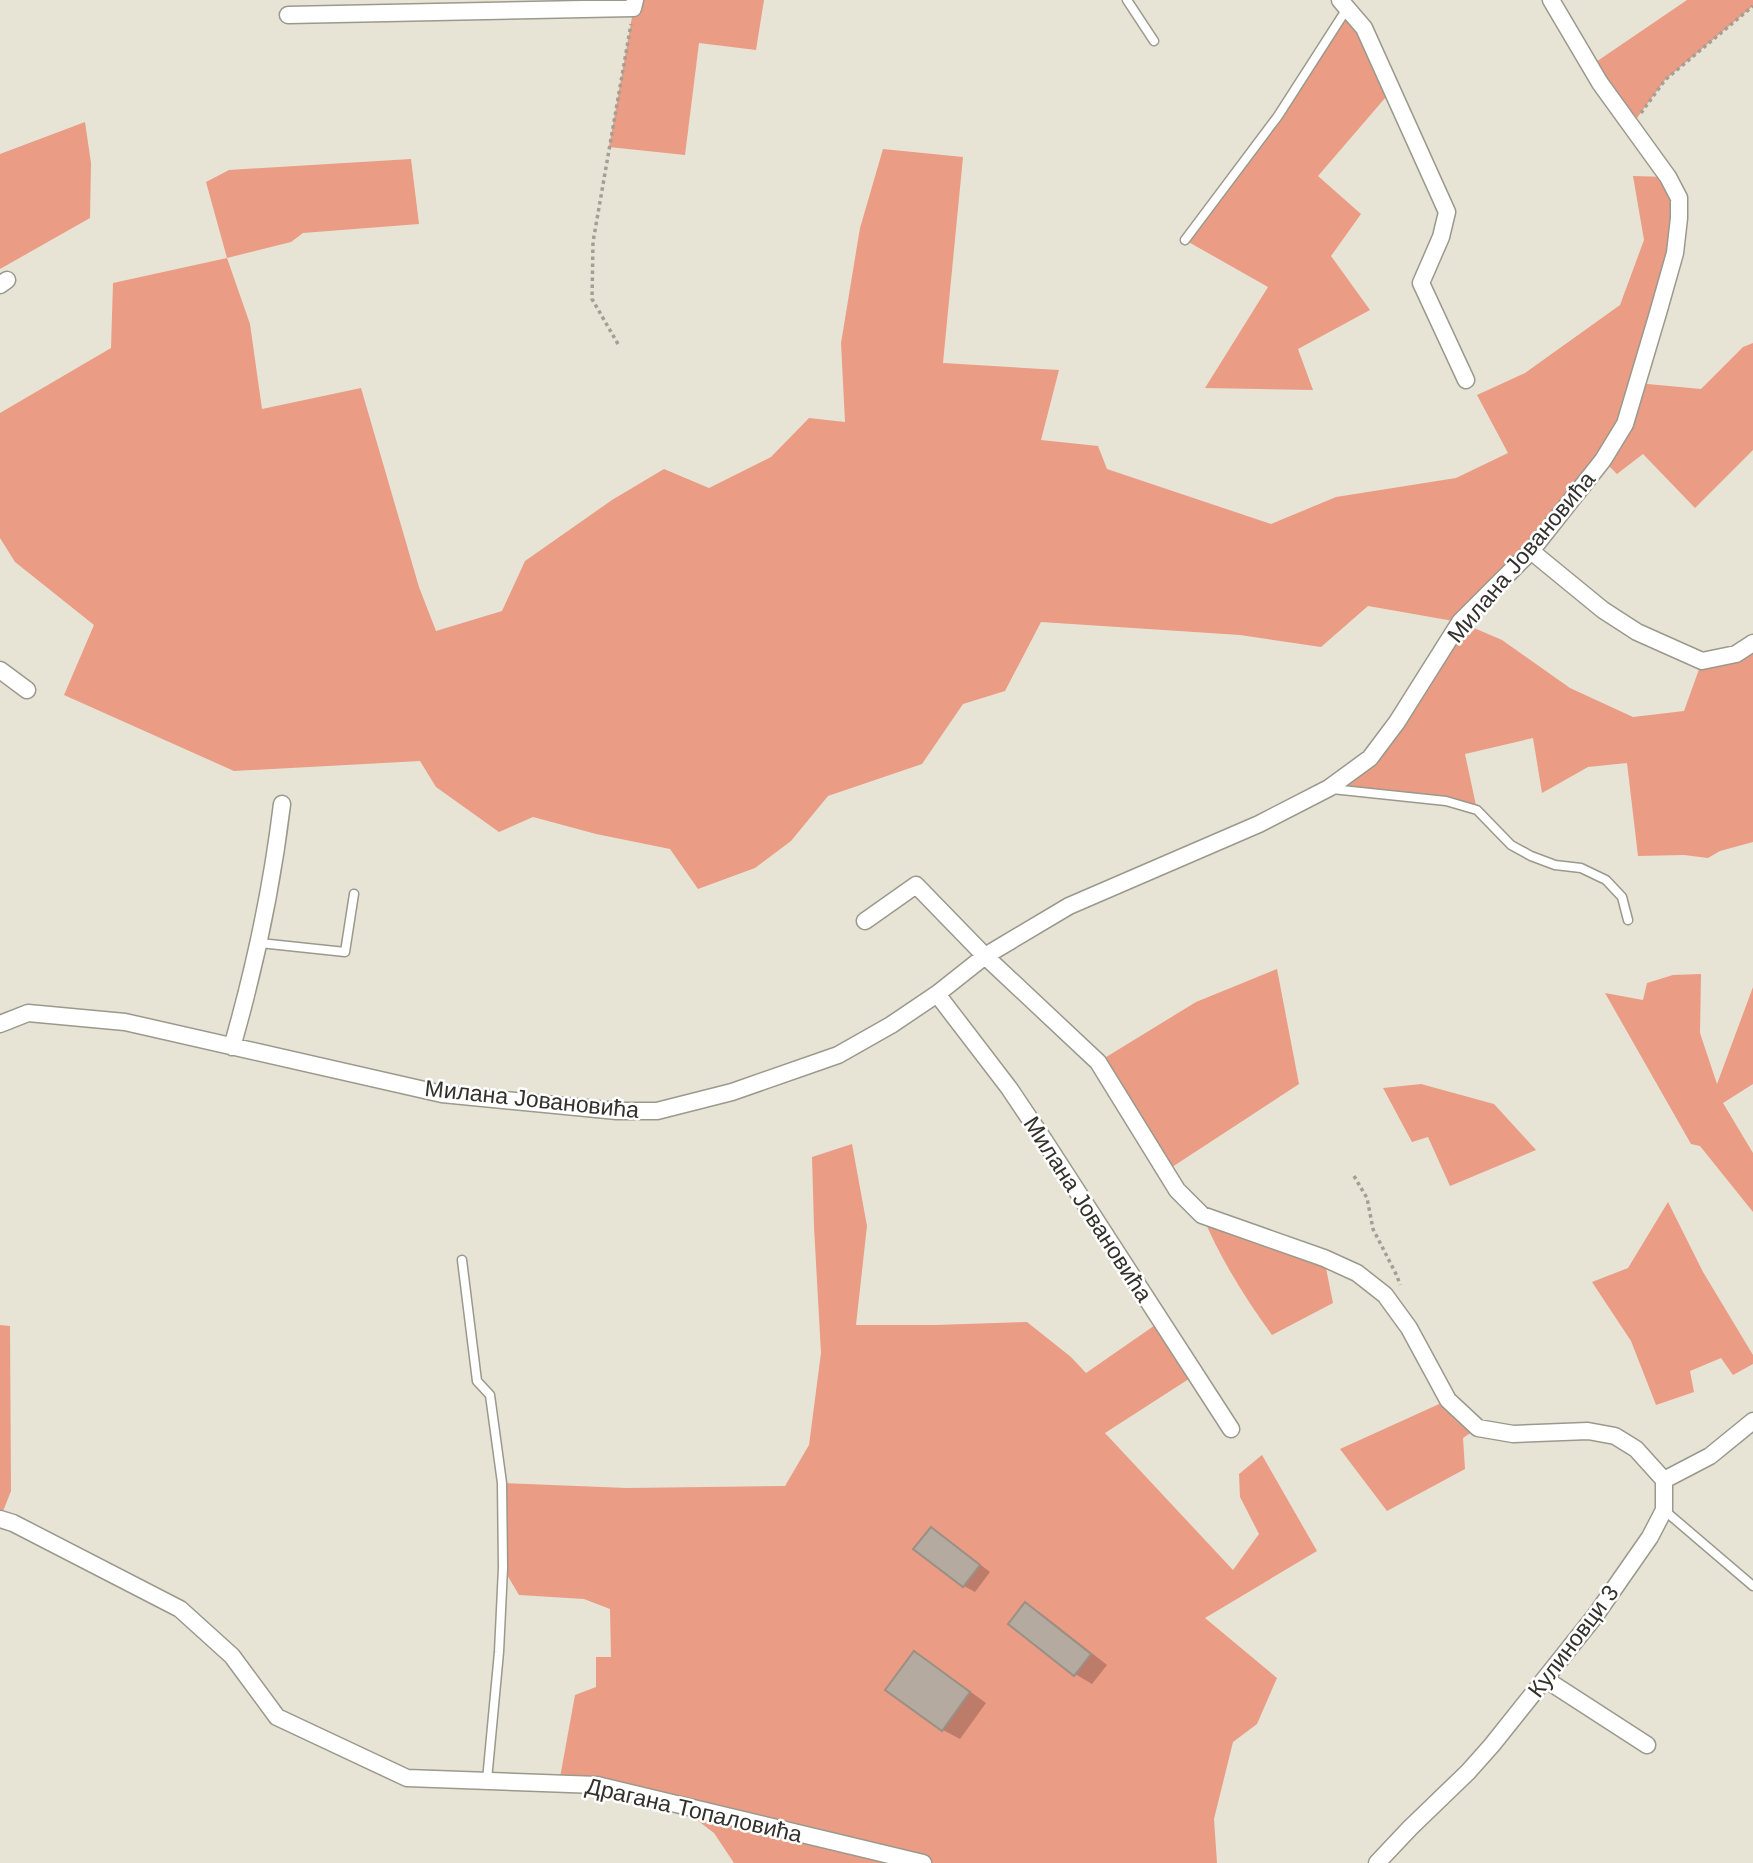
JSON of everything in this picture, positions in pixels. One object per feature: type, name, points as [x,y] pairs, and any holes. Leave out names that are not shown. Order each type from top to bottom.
[{"type":"street","name":"Милана Јовановића","points":[[0,1024],[28,1013],[125,1022],[442,1094],[617,1111],[657,1111],[732,1092],[838,1055],[891,1025],[937,994],[985,956],[1069,906],[1259,824],[1329,789],[1370,758],[1397,722],[1460,622],[1531,551],[1603,460],[1625,424],[1675,253],[1679,198],[1668,177],[1600,83],[1551,0]]},
{"type":"street","points":[[288,15],[634,4]]},
{"type":"street","points":[[1344,4],[1364,28],[1447,212],[1441,237],[1421,283],[1466,380]]},
{"type":"street","points":[[1531,551],[1603,610],[1637,632],[1702,662],[1736,654],[1753,643]]},
{"type":"street","points":[[0,670],[27,690]]},
{"type":"street","points":[[232,1046],[260,943],[282,804]]},
{"type":"street","points":[[865,921],[916,885],[985,956],[1098,1062],[1177,1190],[1202,1215],[1324,1258],[1357,1273],[1385,1295],[1409,1328],[1448,1399],[1478,1428],[1513,1434],[1588,1431],[1615,1436],[1636,1449],[1664,1480],[1710,1456],[1753,1421]]},
{"type":"street","name":"Милана Јовановића","points":[[937,994],[1009,1088],[1044,1139],[1231,1429]]},
{"type":"street","name":"Кулиновци 3","points":[[1377,1863],[1468,1772],[1595,1616],[1650,1537],[1664,1510],[1664,1480]]},
{"type":"street","name":"Драгана Топаловића","points":[[0,1519],[13,1523],[180,1609],[232,1656],[277,1717],[407,1778],[597,1785],[923,1863]]},
{"type":"street","points":[[1545,1679],[1647,1745]]},
{"type":"lane","points":[[1127,0],[1154,41]]},
{"type":"lane","points":[[1185,240],[1278,116],[1344,4]]},
{"type":"lane","points":[[1329,789],[1446,801],[1477,810],[1511,845],[1531,856],[1555,865],[1581,868],[1606,880],[1622,897],[1628,920]]},
{"type":"lane","points":[[260,943],[345,952],[354,894]]},
{"type":"lane","points":[[461,1260],[477,1381],[490,1395],[502,1483],[503,1568],[499,1651],[487,1780]]},
{"type":"lane","points":[[1664,1510],[1753,1586]]},
{"type":"path","points":[[618,344],[592,299],[593,242],[634,4]]},
{"type":"path","points":[[1631,126],[1665,80],[1753,6]]},
{"type":"path","points":[[1354,1177],[1367,1198],[1373,1229],[1397,1276],[1402,1295]]},
{"type":"shaded area","points":[[635,0],[764,0],[756,50],[699,43],[685,155],[609,147]]},
{"type":"shaded area","points":[[1687,0],[1753,0],[1753,6],[1665,80],[1631,126],[1590,66]]},
{"type":"shaded area","points":[[1348,7],[1392,90],[1318,176],[1361,214],[1331,256],[1370,310],[1298,349],[1313,390],[1205,388],[1268,287],[1185,240],[1278,116]]},
{"type":"shaded area","points":[[85,122],[91,163],[90,218],[0,269],[0,154]]},
{"type":"shaded area","points":[[883,149],[963,157],[943,363],[1059,370],[1041,440],[1098,446],[1107,469],[1271,524],[1336,497],[1456,478],[1508,453],[1477,395],[1525,373],[1620,305],[1644,240],[1633,176],[1668,177],[1679,218],[1637,383],[1701,389],[1743,347],[1753,343],[1753,450],[1695,508],[1643,454],[1617,474],[1604,461],[1460,622],[1502,640],[1570,688],[1633,717],[1684,711],[1702,661],[1753,643],[1753,842],[1720,851],[1708,858],[1684,855],[1638,856],[1627,763],[1588,767],[1542,793],[1533,738],[1465,754],[1477,810],[1446,801],[1329,788],[1370,758],[1459,622],[1368,606],[1321,647],[1240,635],[1041,622],[1005,691],[963,704],[922,764],[828,796],[791,841],[755,868],[698,889],[670,849],[596,834],[533,817],[499,832],[436,787],[420,761],[234,771],[64,695],[94,625],[15,562],[0,538],[0,413],[111,348],[113,283],[227,258],[250,324],[262,409],[361,388],[419,587],[436,631],[502,611],[525,561],[612,500],[664,469],[709,488],[771,457],[809,418],[845,422],[841,343],[860,228]]},
{"type":"shaded area","points":[[411,159],[419,224],[303,233],[291,242],[227,258],[206,182],[229,170]]},
{"type":"shaded area","points":[[1277,969],[1299,1084],[1166,1171],[1098,1062],[1196,1002]]},
{"type":"shaded area","points":[[1701,974],[1700,1033],[1717,1084],[1753,987],[1753,1084],[1723,1103],[1753,1153],[1753,1212],[1700,1146],[1691,1144],[1605,993],[1643,1000],[1647,983],[1673,975]]},
{"type":"shaded area","points":[[1421,1084],[1494,1104],[1536,1150],[1450,1186],[1428,1137],[1412,1142],[1383,1088]]},
{"type":"shaded area","points":[[852,1144],[867,1226],[856,1325],[1027,1322],[1071,1357],[1086,1373],[1161,1321],[1195,1375],[1105,1433],[1233,1570],[1259,1534],[1240,1497],[1239,1474],[1262,1455],[1317,1551],[1205,1618],[1277,1678],[1257,1724],[1233,1742],[1214,1819],[1217,1863],[734,1863],[714,1833],[676,1804],[559,1783],[575,1695],[596,1687],[596,1657],[611,1657],[610,1609],[584,1599],[519,1595],[503,1568],[502,1483],[627,1488],[785,1486],[809,1445],[821,1353],[812,1157]]},
{"type":"shaded area","points":[[1668,1202],[1703,1272],[1753,1355],[1753,1364],[1733,1375],[1721,1358],[1690,1371],[1694,1392],[1656,1405],[1631,1341],[1592,1282],[1628,1268]]},
{"type":"shaded area","points":[[1202,1215],[1324,1258],[1333,1303],[1272,1335],[1234,1277]]},
{"type":"shaded area","points":[[0,1325],[10,1326],[11,1491],[0,1519]]},
{"type":"shaded area","points":[[1448,1400],[1478,1428],[1463,1438],[1465,1469],[1387,1511],[1340,1449]]},
{"type":"building","points":[[931,1527],[980,1565],[963,1587],[913,1549]]},
{"type":"building","points":[[1025,1602],[1091,1654],[1074,1676],[1008,1624]]},
{"type":"building","points":[[914,1651],[970,1692],[942,1731],[885,1690]]}]
